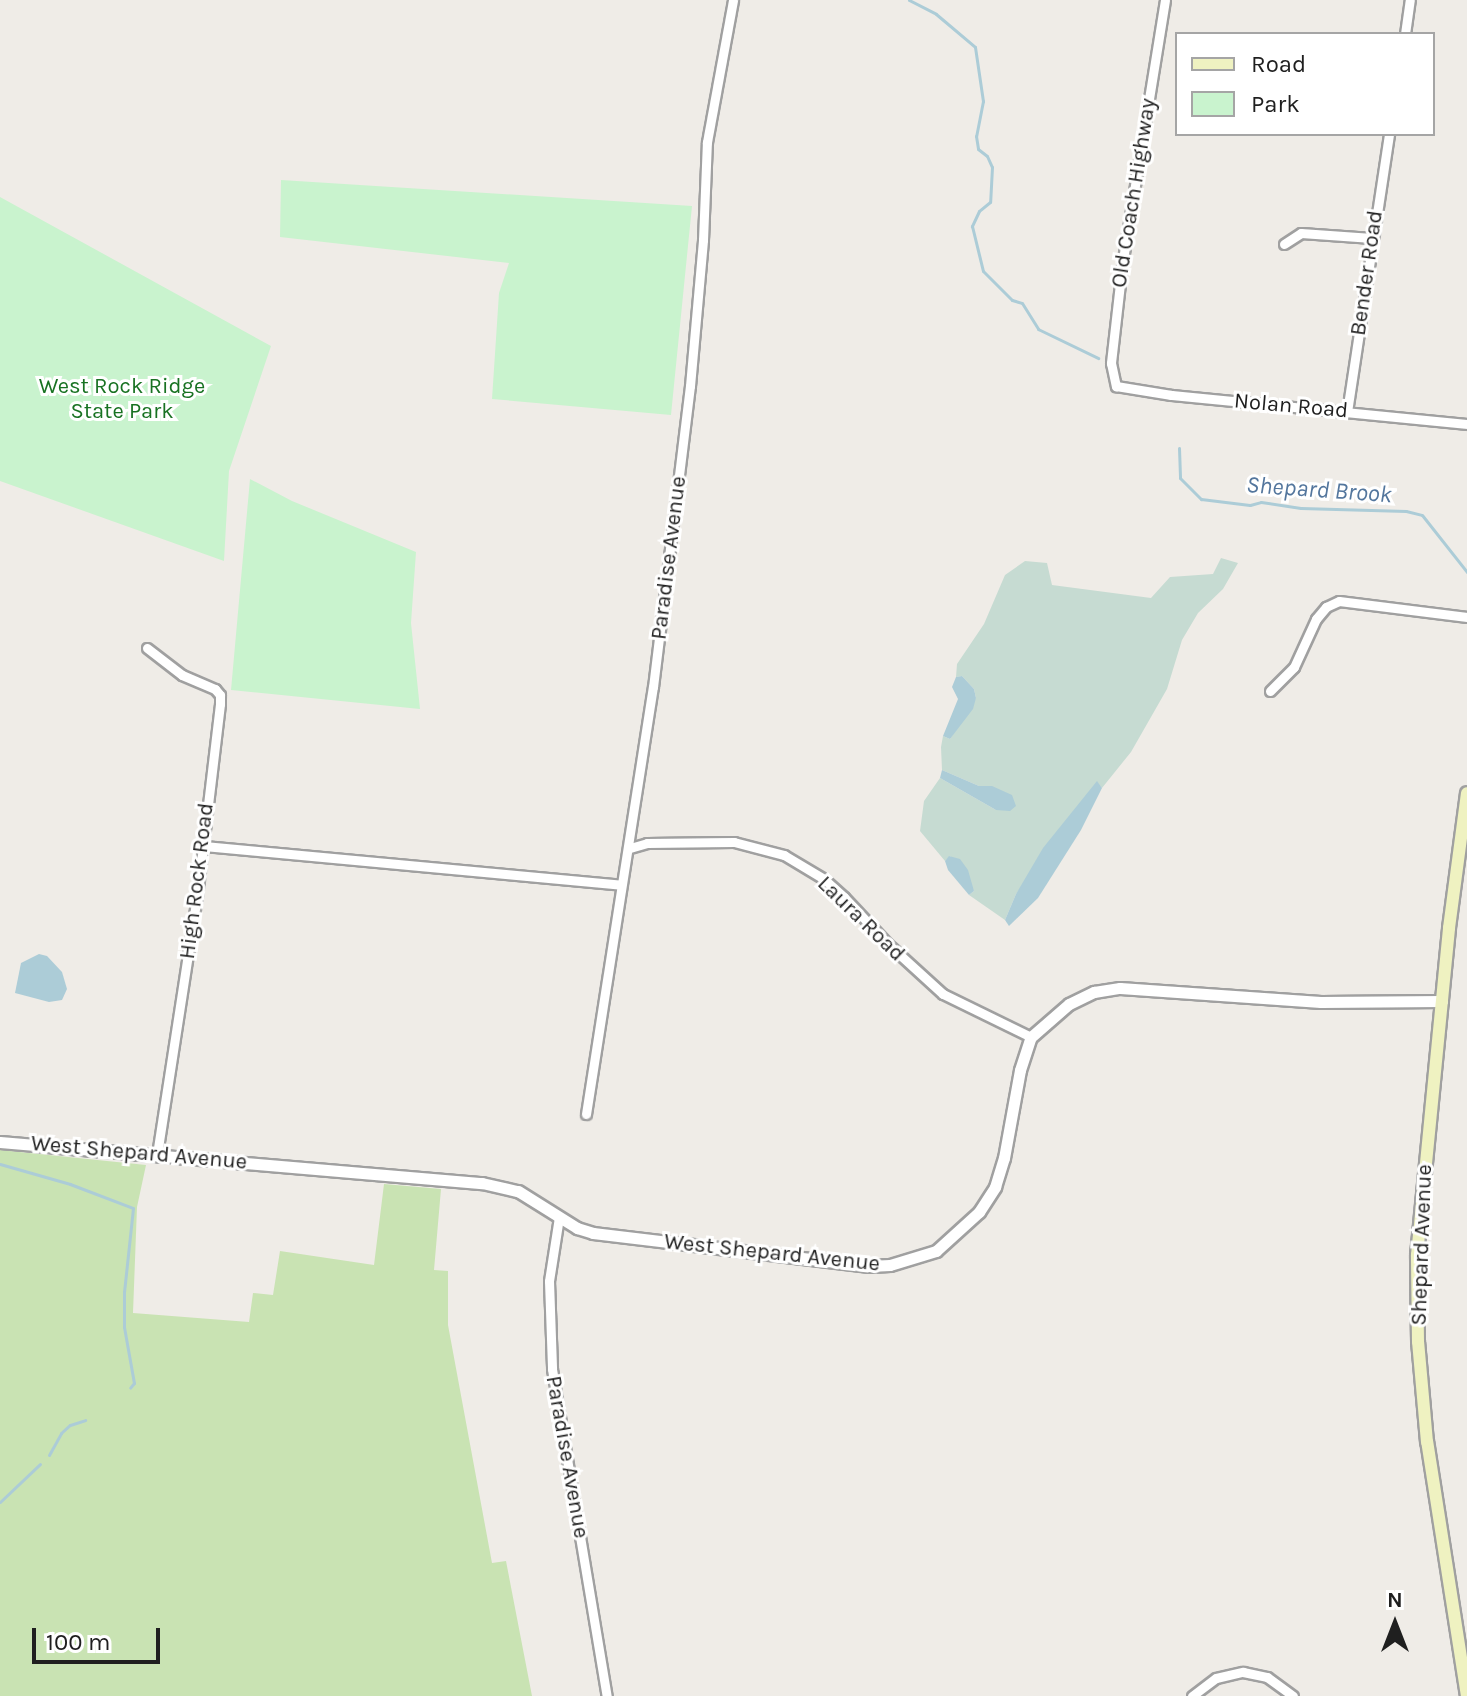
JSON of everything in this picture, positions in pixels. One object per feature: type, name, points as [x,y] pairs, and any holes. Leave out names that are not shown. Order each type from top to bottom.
[{"type":"main road","name":"Shepard Avenue","points":[[1467,793],[1442,1001],[1417,1255],[1418,1342],[1427,1442],[1467,1696]]},
{"type":"street","name":"Paradise Avenue","points":[[586,1114],[621,885],[630,848],[690,386],[703,240],[707,142],[733,0]]},
{"type":"street","name":"Old Coach Highway","points":[[1116,386],[1111,363],[1122,266],[1165,0]]},
{"type":"street","points":[[1405,32],[1410,0]]},
{"type":"street","name":"Bender Road","points":[[1347,412],[1389,136]]},
{"type":"street","points":[[1284,244],[1301,233],[1372,238]]},
{"type":"street","name":"Nolan Road","points":[[1116,386],[1171,395],[1467,424]]},
{"type":"street","points":[[1270,691],[1294,667],[1316,619],[1326,607],[1339,601],[1467,617]]},
{"type":"street","name":"High Rock Road","points":[[147,648],[174,670],[220,695],[204,846],[157,1155]]},
{"type":"street","name":"Laura Road","points":[[630,848],[647,843],[734,842],[784,855],[824,879],[943,994],[1031,1037]]},
{"type":"street","points":[[204,846],[621,885]]},
{"type":"street","points":[[1031,1037],[1069,1004],[1094,992],[1120,988],[1321,1002],[1442,1001]]},
{"type":"street","name":"West Shepard Avenue","points":[[0,1142],[482,1183],[518,1191],[577,1228],[611,1236],[869,1266],[906,1263],[936,1251],[979,1212],[995,1187],[1020,1070],[1031,1037]]},
{"type":"street","name":"Paradise Avenue","points":[[559,1217],[549,1281],[552,1369],[607,1696]]},
{"type":"street","points":[[1192,1696],[1216,1678],[1243,1672],[1267,1677],[1293,1696]]},
{"type":"green space","points":[[281,180],[692,206],[671,415],[492,399],[499,293],[509,263],[280,237]]},
{"type":"green space","name":"West Rock Ridge State Park","points":[[0,197],[271,346],[229,471],[224,561],[0,481]]},
{"type":"green space","points":[[250,479],[292,501],[416,552],[411,623],[420,709],[231,690]]},
{"type":"green space","points":[[1221,558],[1238,563],[1223,589],[1198,613],[1182,640],[1167,689],[1131,752],[1102,788],[1097,782],[1016,894],[1005,920],[969,895],[974,891],[950,856],[945,861],[920,831],[924,801],[940,778],[996,810],[979,786],[942,770],[941,747],[943,736],[950,739],[976,698],[974,689],[962,676],[956,677],[957,664],[984,624],[1005,575],[1025,561],[1047,563],[1052,585],[1151,598],[1170,577],[1213,574]]},
{"type":"green space","points":[[0,1150],[146,1165],[137,1207],[133,1313],[249,1322],[253,1293],[273,1295],[280,1251],[374,1265],[384,1184],[441,1189],[434,1270],[448,1271],[448,1325],[492,1563],[506,1561],[532,1696],[0,1696]]},
{"type":"water","points":[[962,676],[974,689],[976,698],[973,709],[950,739],[943,736],[958,699],[952,687],[956,677]]},
{"type":"water","points":[[942,770],[979,786],[992,786],[1012,795],[1016,806],[1010,811],[996,810],[940,778]]},
{"type":"water","points":[[1097,781],[1102,788],[1081,830],[1038,898],[1009,926],[1005,920],[1016,894],[1043,848]]},
{"type":"water","points":[[949,856],[960,859],[968,870],[974,891],[969,895],[948,870],[945,861]]},
{"type":"water","points":[[39,954],[47,956],[62,972],[67,989],[62,1000],[49,1002],[15,993],[21,963]]},
{"type":"waterway","name":"Shepard Brook","points":[[909,0],[936,14],[975,47],[983,101],[976,136],[978,149],[987,156],[992,167],[990,202],[979,211],[972,226],[983,271],[1012,300],[1022,303],[1038,329],[1098,358]]},
{"type":"waterway","name":"Shepard Brook","points":[[1179,448],[1180,478],[1201,499],[1301,508],[1406,511],[1422,515],[1467,572]]},
{"type":"waterway","points":[[0,1164],[70,1184],[133,1208],[124,1292],[124,1327],[134,1383],[130,1388]]},
{"type":"waterway","points":[[49,1455],[61,1433],[70,1425],[85,1420]]},
{"type":"waterway","points":[[0,1502],[40,1464]]}]
